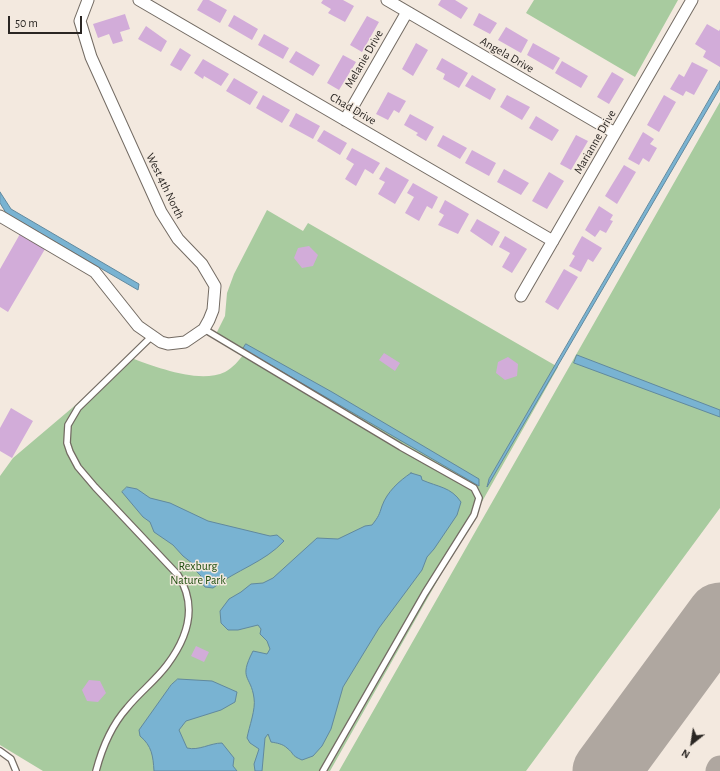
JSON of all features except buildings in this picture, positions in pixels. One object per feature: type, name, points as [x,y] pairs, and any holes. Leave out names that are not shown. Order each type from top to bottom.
[{"type":"street","name":"West 4th North","points":[[0,216],[95,272],[138,326],[151,337],[168,344],[185,342],[203,329],[213,310],[215,286],[202,264],[178,239],[161,212],[92,57],[80,21],[88,0]]},
{"type":"street","name":"Chad Drive","points":[[139,0],[553,241]]},
{"type":"street","name":"Angela Drive","points":[[387,0],[615,133]]},
{"type":"street","name":"Marianne Drive","points":[[521,296],[692,0]]},
{"type":"street","name":"Melanie Drive","points":[[345,120],[407,12]]},
{"type":"lane","points":[[203,329],[401,447],[474,488],[478,494],[478,505],[474,515],[425,593],[323,771]]},
{"type":"lane","points":[[96,771],[105,744],[115,724],[126,708],[167,665],[187,631],[190,616],[184,585],[178,575],[94,487],[78,467],[67,443],[68,425],[78,408],[151,337]]},
{"type":"lane","points":[[0,751],[11,760],[16,771]]},
{"type":"green space","points":[[534,0],[678,0],[635,77],[526,13]]},
{"type":"green space","points":[[720,102],[720,508],[526,771],[339,771]]},
{"type":"green space","name":"Rexburg Nature Park","points":[[267,210],[303,231],[308,223],[558,367],[330,771],[43,771],[0,745],[0,476],[13,458],[131,358],[165,370],[203,376],[225,372],[236,364],[245,353],[215,336],[225,316],[227,293],[234,274]]},
{"type":"water","points":[[720,81],[720,88],[487,487],[489,479]]},
{"type":"water","points":[[0,192],[11,209],[139,284],[138,290],[6,213],[0,203]]},
{"type":"water","points":[[246,344],[332,392],[479,479],[479,486],[243,349]]},
{"type":"water","points":[[577,355],[720,410],[720,417],[574,363]]},
{"type":"water","points":[[411,473],[421,476],[422,480],[453,493],[461,502],[457,515],[427,557],[422,570],[379,628],[343,687],[331,729],[322,746],[313,756],[302,760],[294,756],[284,746],[271,742],[268,734],[265,738],[262,771],[255,771],[254,764],[259,749],[250,743],[247,738],[253,713],[254,698],[247,677],[246,667],[253,651],[267,654],[270,649],[267,641],[260,634],[261,629],[258,625],[238,630],[228,630],[221,623],[220,611],[229,599],[251,584],[263,583],[273,578],[317,538],[338,539],[365,526],[372,525],[390,492],[398,483]]},
{"type":"water","points":[[127,487],[137,489],[150,498],[170,503],[208,521],[270,536],[277,535],[284,541],[268,555],[213,588],[205,587],[201,582],[201,576],[196,571],[197,567],[183,556],[173,545],[154,532],[150,522],[143,517],[122,492]]},
{"type":"water","points":[[178,679],[212,681],[237,692],[235,702],[221,710],[186,721],[179,730],[187,748],[200,748],[222,743],[234,758],[233,766],[237,771],[154,771],[151,752],[147,744],[140,736],[139,730],[171,685]]},
{"type":"runway","points":[[606,771],[720,616]]}]
